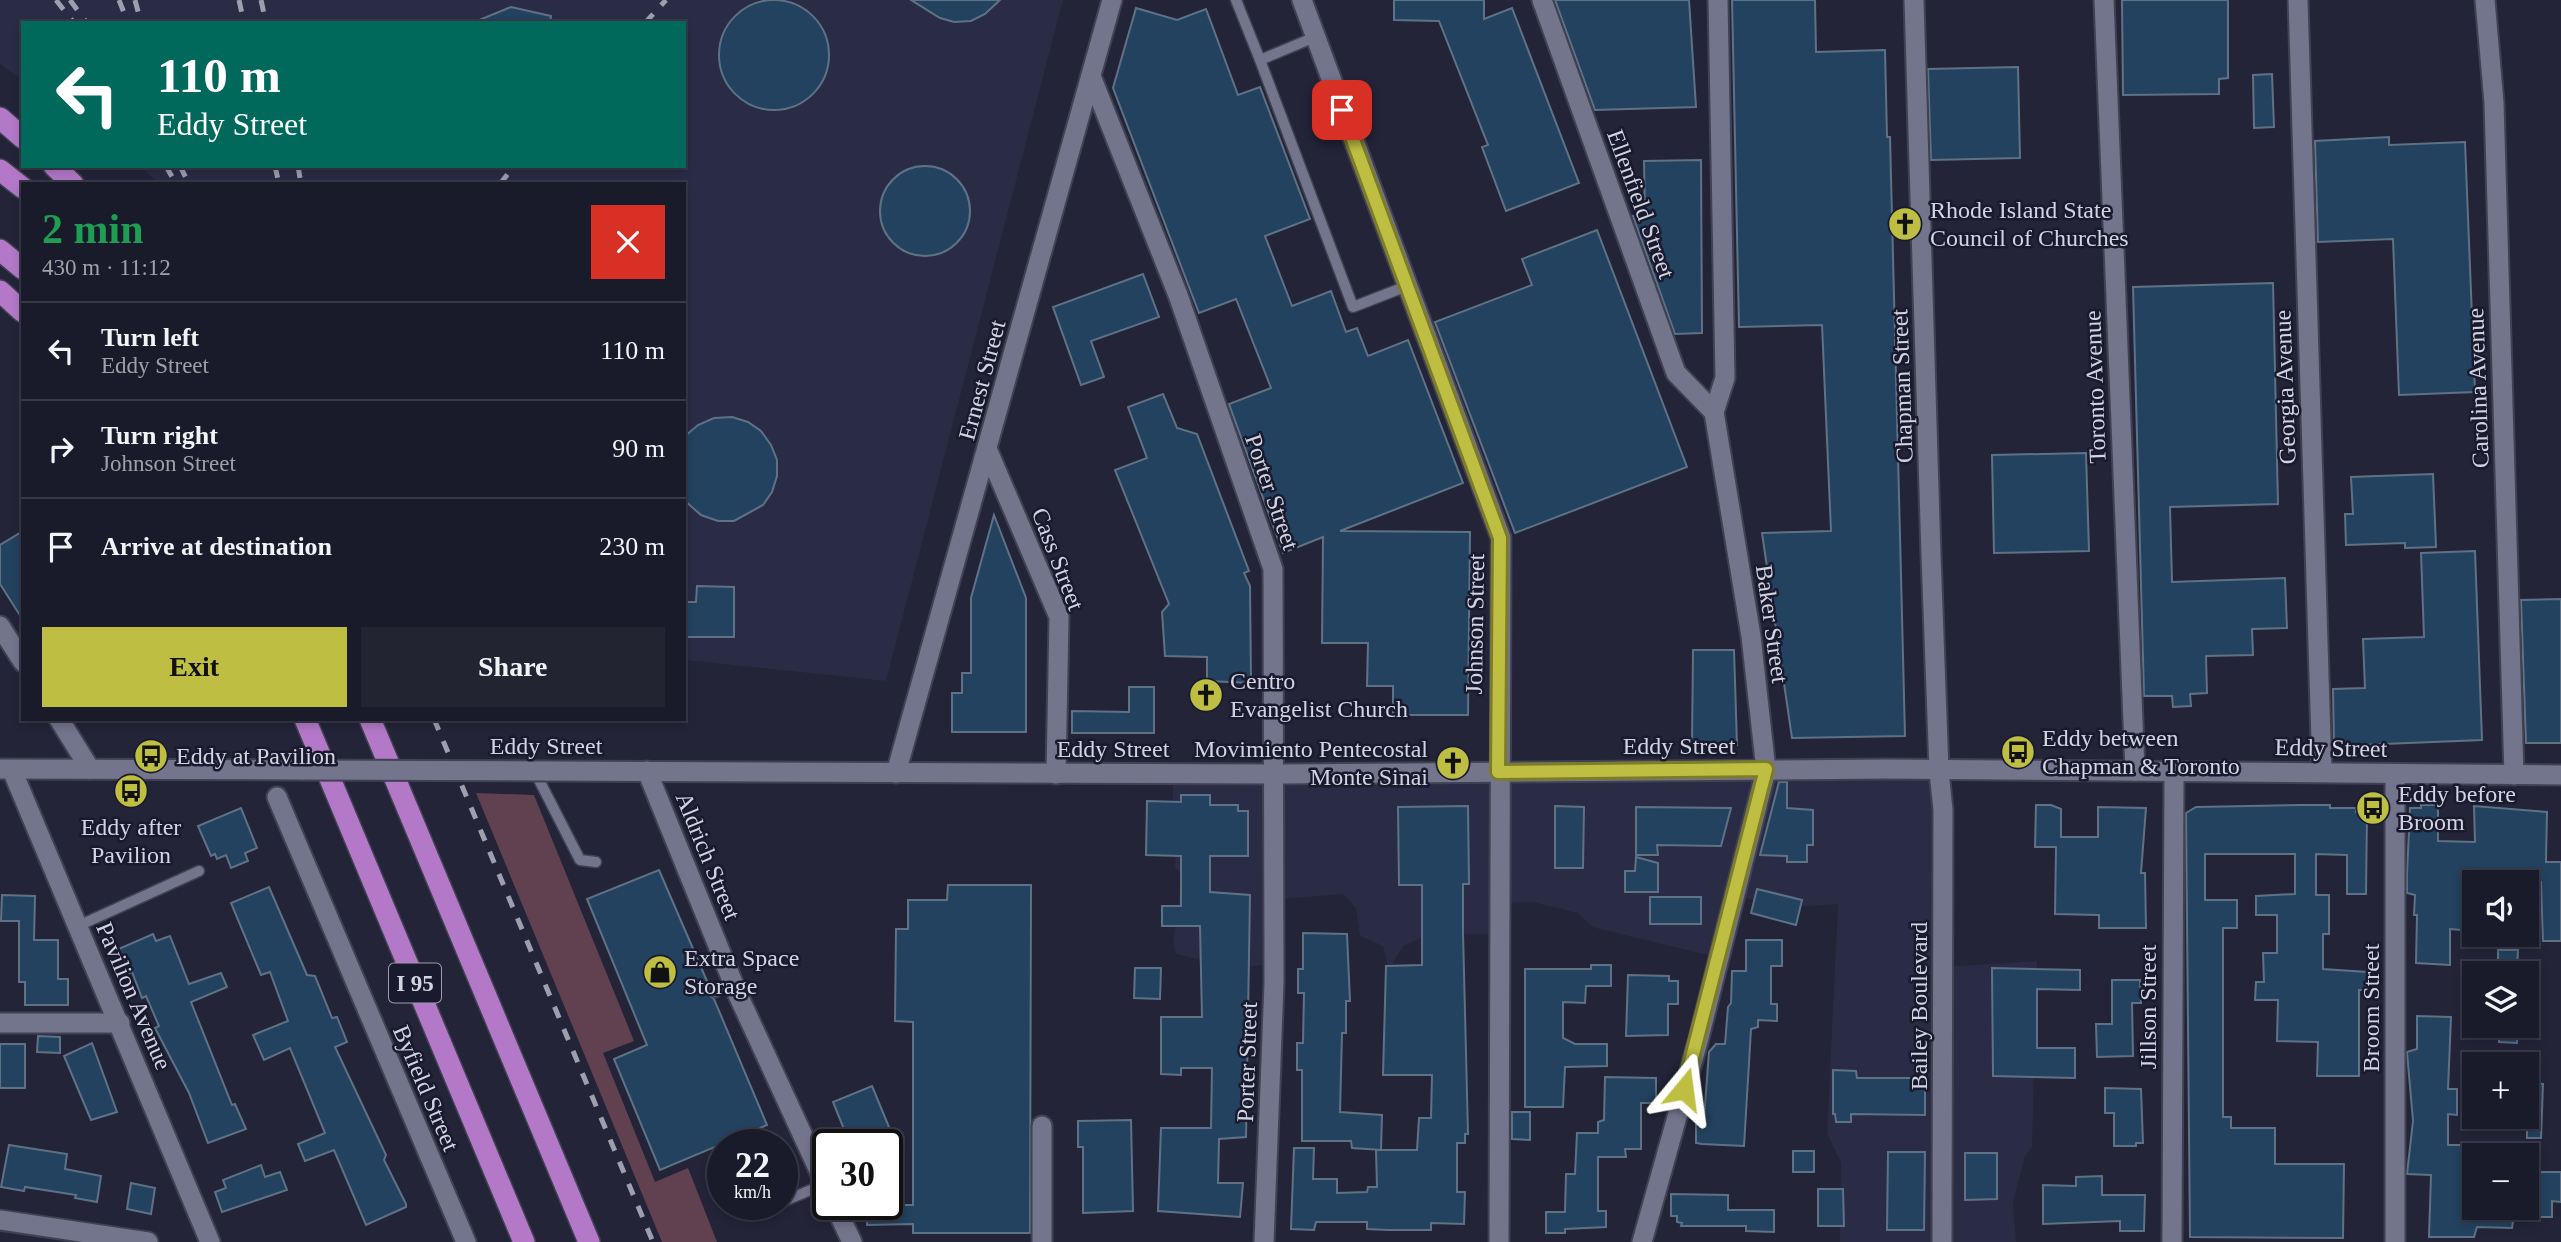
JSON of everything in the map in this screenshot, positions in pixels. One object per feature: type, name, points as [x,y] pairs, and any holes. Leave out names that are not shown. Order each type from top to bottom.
[{"type":"highway","points":[[0,118],[21,136]]},
{"type":"highway","points":[[56,168],[71,182]]},
{"type":"highway","points":[[0,170],[21,186]]},
{"type":"highway","points":[[0,250],[21,268]]},
{"type":"highway","points":[[0,291],[21,310]]},
{"type":"highway","name":"I 95","points":[[305,721],[524,1242]]},
{"type":"highway","name":"I 95","points":[[372,723],[589,1242]]},
{"type":"street","name":"Ernest Street","points":[[896,773],[1112,0]]},
{"type":"street","name":"Johnson Street","points":[[1302,0],[1500,538],[1499,1242]]},
{"type":"street","name":"Ellenfield Street","points":[[1542,0],[1676,373],[1714,412]]},
{"type":"street","name":"Baker Street","points":[[1642,1242],[1699,1038],[1766,769],[1751,641],[1714,412],[1725,378],[1718,0]]},
{"type":"street","name":"Chapman Street","points":[[1914,0],[1939,771]]},
{"type":"street","name":"Toronto Avenue","points":[[2104,0],[2135,771]]},
{"type":"street","name":"Georgia Avenue","points":[[2298,0],[2322,772]]},
{"type":"street","name":"Carolina Avenue","points":[[2485,0],[2494,103],[2514,775]]},
{"type":"street","name":"Porter Street","points":[[1091,76],[1178,295],[1273,569],[1274,983],[1264,1242]]},
{"type":"street","name":"Cass Street","points":[[988,451],[1059,617],[1056,774]]},
{"type":"street","points":[[0,626],[21,659]]},
{"type":"street","points":[[60,721],[90,769]]},
{"type":"street","name":"Eddy Street","points":[[6,770],[303,769],[1056,774],[1766,769],[2561,775]]},
{"type":"street","name":"Pavilion Avenue","points":[[6,770],[120,1023],[210,1242]]},
{"type":"street","name":"Aldrich Street","points":[[647,771],[725,987],[812,1159]]},
{"type":"street","name":"Bailey Boulevard","points":[[1939,771],[1944,810],[1942,1242]]},
{"type":"street","name":"Jillson Street","points":[[2172,1242],[2174,772]]},
{"type":"street","name":"Broom Street","points":[[2395,774],[2395,1242]]},
{"type":"street","name":"Byfield Street","points":[[277,797],[466,1242]]},
{"type":"street","points":[[0,1023],[120,1023]]},
{"type":"street","points":[[1042,1126],[1042,1242]]},
{"type":"street","points":[[0,1220],[148,1242]]},
{"type":"street","points":[[842,1220],[852,1242]]},
{"type":"lane","points":[[1236,0],[1353,306],[1407,286]]},
{"type":"lane","points":[[1260,60],[1315,37]]},
{"type":"lane","points":[[540,771],[580,860],[596,862]]},
{"type":"lane","points":[[78,926],[199,870]]},
{"type":"shaded area","points":[[0,0],[1063,0],[886,681],[686,660],[686,182],[158,182],[141,168],[686,168],[686,21],[21,21],[21,79],[0,64]]},
{"type":"shaded area","points":[[1938,771],[1941,967],[2037,961],[2032,1147],[2025,1156],[2013,1202],[2016,1242],[1840,1242],[1841,1163],[1827,1133],[1838,904],[1794,907],[1733,896],[1716,957],[1592,927],[1578,913],[1533,902],[1503,903],[1496,934],[1430,934],[1403,946],[1392,964],[1388,965],[1383,946],[1360,936],[1356,908],[1343,894],[1281,899],[1275,964],[1234,968],[1176,954],[1173,943],[1182,874],[1175,868],[1177,837],[1173,827],[1173,775]]},
{"type":"shaded area","points":[[476,793],[534,795],[634,1041],[603,1053],[655,1182],[688,1168],[717,1242],[662,1242]]},
{"type":"building","points":[[774,0],[795,4],[813,16],[825,34],[829,55],[825,76],[813,94],[795,106],[774,110],[753,106],[735,94],[723,76],[719,55],[723,34],[735,16],[753,4]]},
{"type":"building","points":[[911,0],[1000,0],[985,14],[971,21],[954,22],[940,18]]},
{"type":"building","points":[[1394,0],[1484,0],[1484,19],[1512,8],[1579,183],[1506,211],[1482,147],[1488,145],[1439,21],[1394,20]]},
{"type":"building","points":[[1555,0],[1689,0],[1696,107],[1595,110]]},
{"type":"building","points":[[1732,0],[1815,0],[1816,52],[1885,50],[1887,137],[1890,137],[1905,736],[1792,738],[1762,533],[1831,531],[1822,325],[1739,327]]},
{"type":"building","points":[[2122,0],[2228,0],[2228,78],[2219,79],[2219,94],[2123,95]]},
{"type":"building","points":[[511,7],[551,16],[550,21],[477,21]]},
{"type":"building","points":[[1136,8],[1177,20],[1206,9],[1238,95],[1260,87],[1310,219],[1265,236],[1292,306],[1331,291],[1346,332],[1357,328],[1368,356],[1408,340],[1463,483],[1340,531],[1470,532],[1468,715],[1393,715],[1393,686],[1367,686],[1368,643],[1322,643],[1323,537],[1283,553],[1229,404],[1271,388],[1236,299],[1199,313],[1113,88]]},
{"type":"building","points":[[2018,67],[2020,158],[1931,160],[1928,69]]},
{"type":"building","points":[[2272,74],[2274,127],[2254,128],[2253,75]]},
{"type":"building","points":[[2389,137],[2389,145],[2465,142],[2475,392],[2399,395],[2393,239],[2318,242],[2315,141]]},
{"type":"building","points":[[1701,160],[1702,333],[1675,334],[1633,216],[1645,216],[1644,161]]},
{"type":"building","points":[[925,166],[942,170],[957,179],[966,194],[970,211],[966,228],[957,243],[942,252],[925,256],[908,252],[893,243],[884,228],[880,211],[884,194],[893,179],[908,170]]},
{"type":"building","points":[[1597,230],[1687,467],[1515,533],[1435,322],[1532,285],[1522,259]]},
{"type":"building","points":[[1143,274],[1159,317],[1091,341],[1104,377],[1081,385],[1053,307]]},
{"type":"building","points":[[2273,283],[2278,504],[2170,507],[2172,582],[2285,578],[2287,628],[2252,629],[2253,655],[2206,656],[2207,693],[2190,694],[2191,706],[2173,707],[2172,696],[2144,696],[2133,287]]},
{"type":"building","points":[[1163,394],[1177,428],[1197,434],[1249,571],[1244,573],[1250,586],[1251,683],[1207,681],[1207,657],[1165,656],[1162,612],[1169,604],[1115,470],[1147,458],[1128,407]]},
{"type":"building","points":[[732,417],[748,422],[761,431],[777,460],[777,476],[772,492],[763,505],[734,521],[718,521],[701,515],[686,502],[686,435],[698,425],[714,418]]},
{"type":"building","points":[[2086,453],[2089,551],[1994,553],[1992,455]]},
{"type":"building","points":[[2433,474],[2436,547],[2405,548],[2405,543],[2346,545],[2345,514],[2353,514],[2351,477]]},
{"type":"building","points":[[994,515],[1026,598],[1026,732],[952,732],[952,693],[962,693],[962,673],[971,673],[971,598]]},
{"type":"building","points":[[21,532],[21,617],[0,584],[0,545]]},
{"type":"building","points":[[2475,551],[2482,740],[2334,746],[2333,689],[2365,688],[2363,639],[2424,637],[2421,553]]},
{"type":"building","points":[[697,586],[734,587],[734,637],[686,637],[686,602],[696,602]]},
{"type":"building","points":[[2561,599],[2561,743],[2526,743],[2521,600]]},
{"type":"building","points":[[1693,650],[1734,650],[1737,745],[1692,745]]},
{"type":"building","points":[[1129,687],[1154,687],[1154,733],[1072,733],[1072,711],[1129,712]]},
{"type":"building","points":[[1779,782],[1787,782],[1787,808],[1813,810],[1813,845],[1807,845],[1807,862],[1787,862],[1787,856],[1760,855]]},
{"type":"building","points":[[1181,795],[1210,795],[1210,805],[1238,805],[1238,811],[1248,811],[1248,856],[1210,856],[1210,892],[1250,895],[1246,1137],[1219,1139],[1218,1183],[1243,1183],[1240,1217],[1158,1211],[1161,1128],[1211,1128],[1212,1068],[1181,1068],[1181,1075],[1161,1074],[1161,1017],[1202,1017],[1200,926],[1162,926],[1162,906],[1181,906],[1181,856],[1146,855],[1147,801],[1181,802]]},
{"type":"building","points":[[2036,805],[2051,805],[2061,809],[2061,837],[2098,837],[2098,807],[2146,808],[2141,873],[2145,873],[2146,928],[2099,928],[2099,915],[2055,914],[2056,847],[2035,847]]},
{"type":"building","points":[[2330,805],[2330,808],[2356,808],[2356,812],[2367,813],[2366,894],[2347,894],[2347,855],[2316,854],[2316,895],[2329,895],[2329,934],[2323,934],[2323,969],[2367,972],[2367,990],[2359,990],[2359,1076],[2317,1076],[2318,1042],[2277,1041],[2278,1000],[2255,1000],[2256,982],[2264,982],[2263,953],[2277,953],[2277,915],[2256,915],[2256,896],[2295,894],[2295,854],[2205,854],[2205,900],[2237,900],[2237,928],[2223,928],[2223,1117],[2231,1117],[2231,1128],[2275,1128],[2275,1164],[2344,1164],[2343,1238],[2190,1237],[2186,813],[2196,807]]},
{"type":"building","points":[[2421,805],[2438,805],[2438,841],[2475,842],[2474,806],[2547,812],[2546,862],[2561,862],[2561,941],[2543,941],[2539,870],[2462,870],[2461,930],[2450,929],[2450,965],[2416,963],[2415,895],[2407,893],[2407,874],[2410,808],[2421,808]]},
{"type":"building","points":[[1468,806],[1469,884],[1463,884],[1463,932],[1468,1134],[1465,1134],[1465,1143],[1457,1143],[1457,1192],[1465,1192],[1464,1224],[1431,1223],[1431,1230],[1388,1230],[1367,1229],[1367,1222],[1316,1222],[1314,1230],[1291,1229],[1294,1148],[1314,1148],[1313,1179],[1337,1179],[1337,1193],[1367,1192],[1368,1187],[1377,1187],[1376,1150],[1417,1150],[1419,1118],[1431,1118],[1432,1075],[1383,1075],[1386,966],[1422,965],[1422,885],[1399,885],[1398,807]]},
{"type":"building","points":[[1555,806],[1584,807],[1583,868],[1555,868]]},
{"type":"building","points":[[1636,807],[1731,808],[1721,846],[1657,845],[1658,855],[1636,855]]},
{"type":"building","points":[[241,808],[257,848],[245,853],[248,861],[231,868],[226,855],[217,859],[215,854],[211,856],[198,826]]},
{"type":"building","points":[[1636,857],[1658,863],[1658,892],[1625,892],[1625,871],[1635,871]]},
{"type":"building","name":"Extra Space Storage","points":[[659,870],[710,988],[709,995],[714,999],[767,1125],[757,1129],[707,1129],[707,1150],[660,1170],[614,1059],[647,1045],[587,899]]},
{"type":"building","points":[[948,885],[1031,885],[1030,1233],[913,1233],[913,1224],[867,1225],[867,1220],[903,1220],[903,1205],[913,1205],[913,1022],[895,1021],[896,929],[908,929],[908,900],[947,900]]},
{"type":"building","points":[[269,887],[307,975],[315,976],[332,1018],[337,1017],[347,1042],[335,1047],[406,1204],[406,1207],[366,1225],[334,1150],[305,1161],[298,1144],[325,1133],[290,1048],[264,1060],[253,1035],[288,1021],[270,972],[261,975],[231,903]]},
{"type":"building","points":[[1757,889],[1802,900],[1796,925],[1751,913]]},
{"type":"building","points":[[2,895],[35,896],[34,940],[58,940],[58,979],[68,979],[68,1005],[25,1005],[25,982],[19,982],[19,921],[1,921]]},
{"type":"building","points":[[1650,897],[1701,897],[1701,924],[1650,924]]},
{"type":"building","points":[[1303,933],[1347,934],[1350,1001],[1346,1001],[1346,1033],[1342,1033],[1340,1112],[1382,1115],[1381,1150],[1352,1148],[1351,1141],[1302,1141],[1302,1070],[1297,1070],[1297,1043],[1303,1043],[1304,993],[1298,993],[1298,969],[1303,969]]},
{"type":"building","points":[[153,934],[156,941],[170,936],[189,984],[221,973],[227,987],[191,1002],[232,1105],[235,1104],[246,1129],[208,1143],[189,1093],[155,1028],[159,1026],[146,996],[142,998],[132,972],[124,975],[114,951]]},
{"type":"building","points":[[1746,940],[1782,940],[1782,966],[1771,966],[1771,1004],[1777,1004],[1777,1021],[1758,1020],[1758,1027],[1751,1029],[1744,1146],[1696,1143],[1696,1119],[1704,1118],[1709,1052],[1716,1044],[1725,1044],[1732,971],[1746,971]]},
{"type":"building","points":[[2498,950],[2518,950],[2517,961],[2498,961]]},
{"type":"building","points":[[1591,965],[1611,965],[1611,986],[1586,986],[1585,1003],[1563,1002],[1563,1038],[1575,1044],[1607,1044],[1607,1066],[1565,1067],[1563,1107],[1525,1107],[1525,969],[1591,969]]},
{"type":"building","points":[[1135,968],[1161,968],[1160,999],[1134,998]]},
{"type":"building","points":[[1992,968],[2080,970],[2080,990],[2037,989],[2037,1048],[2075,1048],[2075,1078],[1993,1076]]},
{"type":"building","points":[[1628,975],[1669,976],[1669,981],[1678,981],[1678,1004],[1668,1004],[1668,1035],[1626,1036]]},
{"type":"building","points":[[2112,980],[2140,980],[2141,1003],[2132,1003],[2133,1056],[2097,1057],[2096,1024],[2112,1024]]},
{"type":"building","points":[[2417,1016],[2451,1017],[2448,1089],[2457,1089],[2457,1115],[2448,1114],[2448,1145],[2462,1145],[2462,1220],[2513,1220],[2512,1228],[2477,1227],[2474,1237],[2429,1237],[2431,1175],[2407,1174],[2413,1121],[2407,1052],[2417,1049]]},
{"type":"building","points":[[38,1036],[60,1037],[60,1053],[37,1052]]},
{"type":"building","points":[[2499,1038],[2517,1038],[2517,1043],[2499,1042]]},
{"type":"building","points":[[92,1043],[117,1112],[91,1120],[64,1056]]},
{"type":"building","points":[[0,1044],[25,1044],[25,1088],[0,1088]]},
{"type":"building","points":[[1833,1070],[1856,1071],[1857,1078],[1925,1078],[1925,1115],[1851,1114],[1851,1122],[1836,1122],[1833,1114]]},
{"type":"building","points":[[1605,1077],[1656,1078],[1656,1103],[1641,1103],[1641,1149],[1625,1149],[1626,1157],[1598,1157],[1598,1211],[1606,1211],[1606,1227],[1546,1233],[1546,1212],[1565,1212],[1566,1174],[1575,1174],[1577,1133],[1598,1133],[1598,1122],[1604,1120]]},
{"type":"building","points":[[2539,1084],[2543,1084],[2541,1138],[2527,1138],[2527,1129],[2539,1129]]},
{"type":"building","points":[[872,1086],[890,1129],[844,1129],[833,1102]]},
{"type":"building","points":[[2105,1088],[2141,1089],[2143,1143],[2136,1143],[2136,1146],[2114,1146],[2114,1113],[2105,1113]]},
{"type":"building","points":[[1512,1112],[1530,1112],[1530,1140],[1512,1139]]},
{"type":"building","points":[[1131,1120],[1133,1211],[1083,1213],[1083,1147],[1078,1147],[1078,1121]]},
{"type":"building","points":[[9,1145],[67,1154],[65,1169],[101,1176],[97,1202],[75,1198],[76,1195],[25,1187],[24,1191],[1,1187]]},
{"type":"building","points":[[1793,1151],[1814,1151],[1814,1172],[1793,1172]]},
{"type":"building","points":[[1888,1152],[1925,1152],[1924,1230],[1887,1230]]},
{"type":"building","points":[[1965,1153],[1997,1153],[1997,1199],[1965,1200]]},
{"type":"building","points":[[261,1165],[265,1177],[280,1172],[287,1190],[222,1212],[215,1192],[226,1188],[223,1180]]},
{"type":"building","points":[[2539,1172],[2561,1172],[2561,1202],[2552,1201],[2552,1217],[2539,1217]]},
{"type":"building","points":[[2102,1176],[2102,1195],[2145,1195],[2144,1231],[2120,1231],[2120,1221],[2043,1224],[2043,1185],[2076,1186],[2076,1177]]},
{"type":"building","points":[[131,1183],[155,1188],[151,1214],[127,1209]]},
{"type":"building","points":[[1818,1189],[1843,1189],[1844,1226],[1818,1226]]},
{"type":"building","points":[[1671,1194],[1728,1195],[1728,1210],[1774,1210],[1774,1232],[1746,1231],[1746,1226],[1681,1226],[1682,1223],[1677,1222],[1677,1216],[1671,1216]]},
{"type":"railway","points":[[56,0],[72,21]]},
{"type":"railway","points":[[70,0],[86,21]]},
{"type":"railway","points":[[119,0],[127,21]]},
{"type":"railway","points":[[135,0],[139,15]]},
{"type":"railway","points":[[239,0],[244,21]]},
{"type":"railway","points":[[261,0],[266,21]]},
{"type":"railway","points":[[647,21],[666,0]]},
{"type":"railway","points":[[167,168],[175,182]]},
{"type":"railway","points":[[181,168],[188,182]]},
{"type":"railway","points":[[275,168],[279,182]]},
{"type":"railway","points":[[298,168],[301,182]]},
{"type":"railway","points":[[502,182],[512,168]]},
{"type":"railway","points":[[435,721],[653,1242]]},
{"type":"place","name":"Rhode Island State Council of Churches","points":[[1905,224]]},
{"type":"place","name":"Centro Evangelist Church","points":[[1206,695]]},
{"type":"place","name":"Eddy between Chapman & Toronto","points":[[2018,752]]},
{"type":"place","name":"Eddy at Pavilion","points":[[151,756]]},
{"type":"place","name":"Movimiento Pentecostal Monte Sinai","points":[[1453,763]]},
{"type":"place","name":"Eddy after Pavilion","points":[[131,791]]},
{"type":"place","name":"Eddy before Broom","points":[[2373,808]]},
{"type":"place","name":"Extra Space Storage","points":[[660,972]]},
{"type":"route","points":[[1342,110],[1500,538],[1498,772],[1766,769],[1684,1089]]}]
